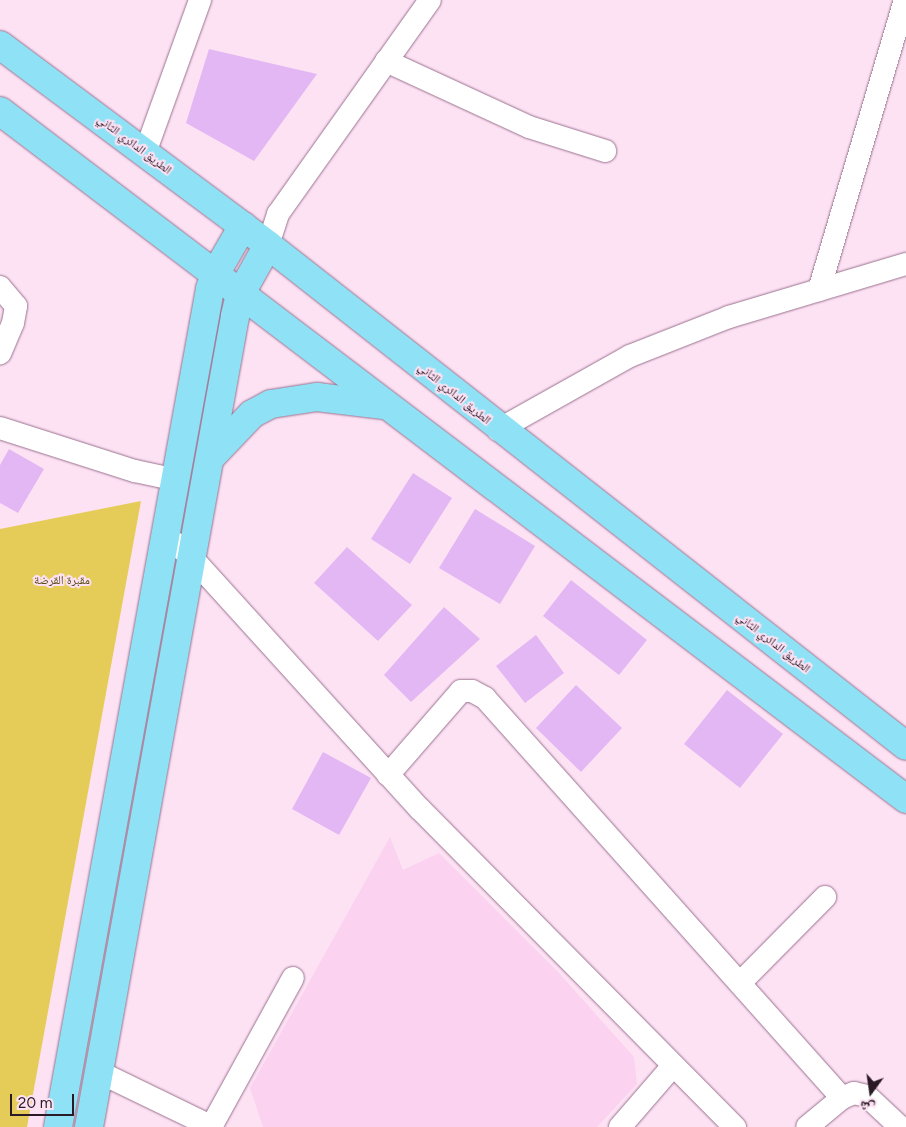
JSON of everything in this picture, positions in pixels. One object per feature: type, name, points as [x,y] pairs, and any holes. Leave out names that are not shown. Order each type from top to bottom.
[{"type":"main road","name":"الطريق الدائري الثاني","points":[[0,45],[268,245],[498,430],[906,746]]},
{"type":"main road","points":[[0,111],[386,406],[492,481],[906,799]]},
{"type":"main road","points":[[58,1127],[214,276],[243,226]]},
{"type":"main road","points":[[90,1127],[240,295],[268,245]]},
{"type":"main road","points":[[211,457],[252,414],[271,404],[317,397],[386,406]]},
{"type":"street","points":[[145,153],[200,0]]},
{"type":"street","points":[[268,245],[278,214],[430,0]]},
{"type":"street","points":[[819,290],[905,0]]},
{"type":"street","points":[[386,61],[530,127],[606,151]]},
{"type":"street","points":[[243,226],[278,214]]},
{"type":"street","points":[[498,430],[630,356],[729,317],[906,264]]},
{"type":"street","points":[[0,287],[16,306],[13,324],[0,353]]},
{"type":"street","points":[[0,428],[135,471],[177,480]]},
{"type":"street","points":[[166,535],[193,559],[388,775],[672,1067],[735,1127]]},
{"type":"street","points":[[388,775],[461,691],[472,691],[485,698],[842,1098]]},
{"type":"street","points":[[740,983],[825,897]]},
{"type":"street","points":[[101,1073],[212,1127],[292,978]]},
{"type":"street","points":[[620,1127],[672,1067]]},
{"type":"street","points":[[807,1127],[842,1098],[854,1093],[867,1096],[900,1127]]},
{"type":"shaded area","points":[[390,837],[403,870],[439,853],[558,972],[634,1057],[637,1084],[597,1127],[263,1127],[250,1088]]},
{"type":"green space","name":"مقبرة القرضة","points":[[141,501],[27,1127],[0,1127],[0,529]]},
{"type":"building","points":[[209,49],[317,74],[254,161],[186,123]]},
{"type":"building","points":[[9,449],[44,469],[18,513],[0,503],[0,465]]},
{"type":"building","points":[[413,473],[452,498],[410,564],[371,539]]},
{"type":"building","points":[[475,509],[535,546],[500,604],[439,568]]},
{"type":"building","points":[[347,547],[412,605],[378,641],[314,583]]},
{"type":"building","points":[[571,580],[647,640],[619,675],[543,616]]},
{"type":"building","points":[[444,607],[480,639],[411,702],[384,675]]},
{"type":"building","points":[[536,635],[564,673],[525,703],[496,666]]},
{"type":"building","points":[[576,685],[622,728],[581,772],[536,728]]},
{"type":"building","points":[[727,690],[783,734],[740,788],[684,744]]},
{"type":"building","points":[[323,752],[371,778],[339,835],[292,809]]}]
